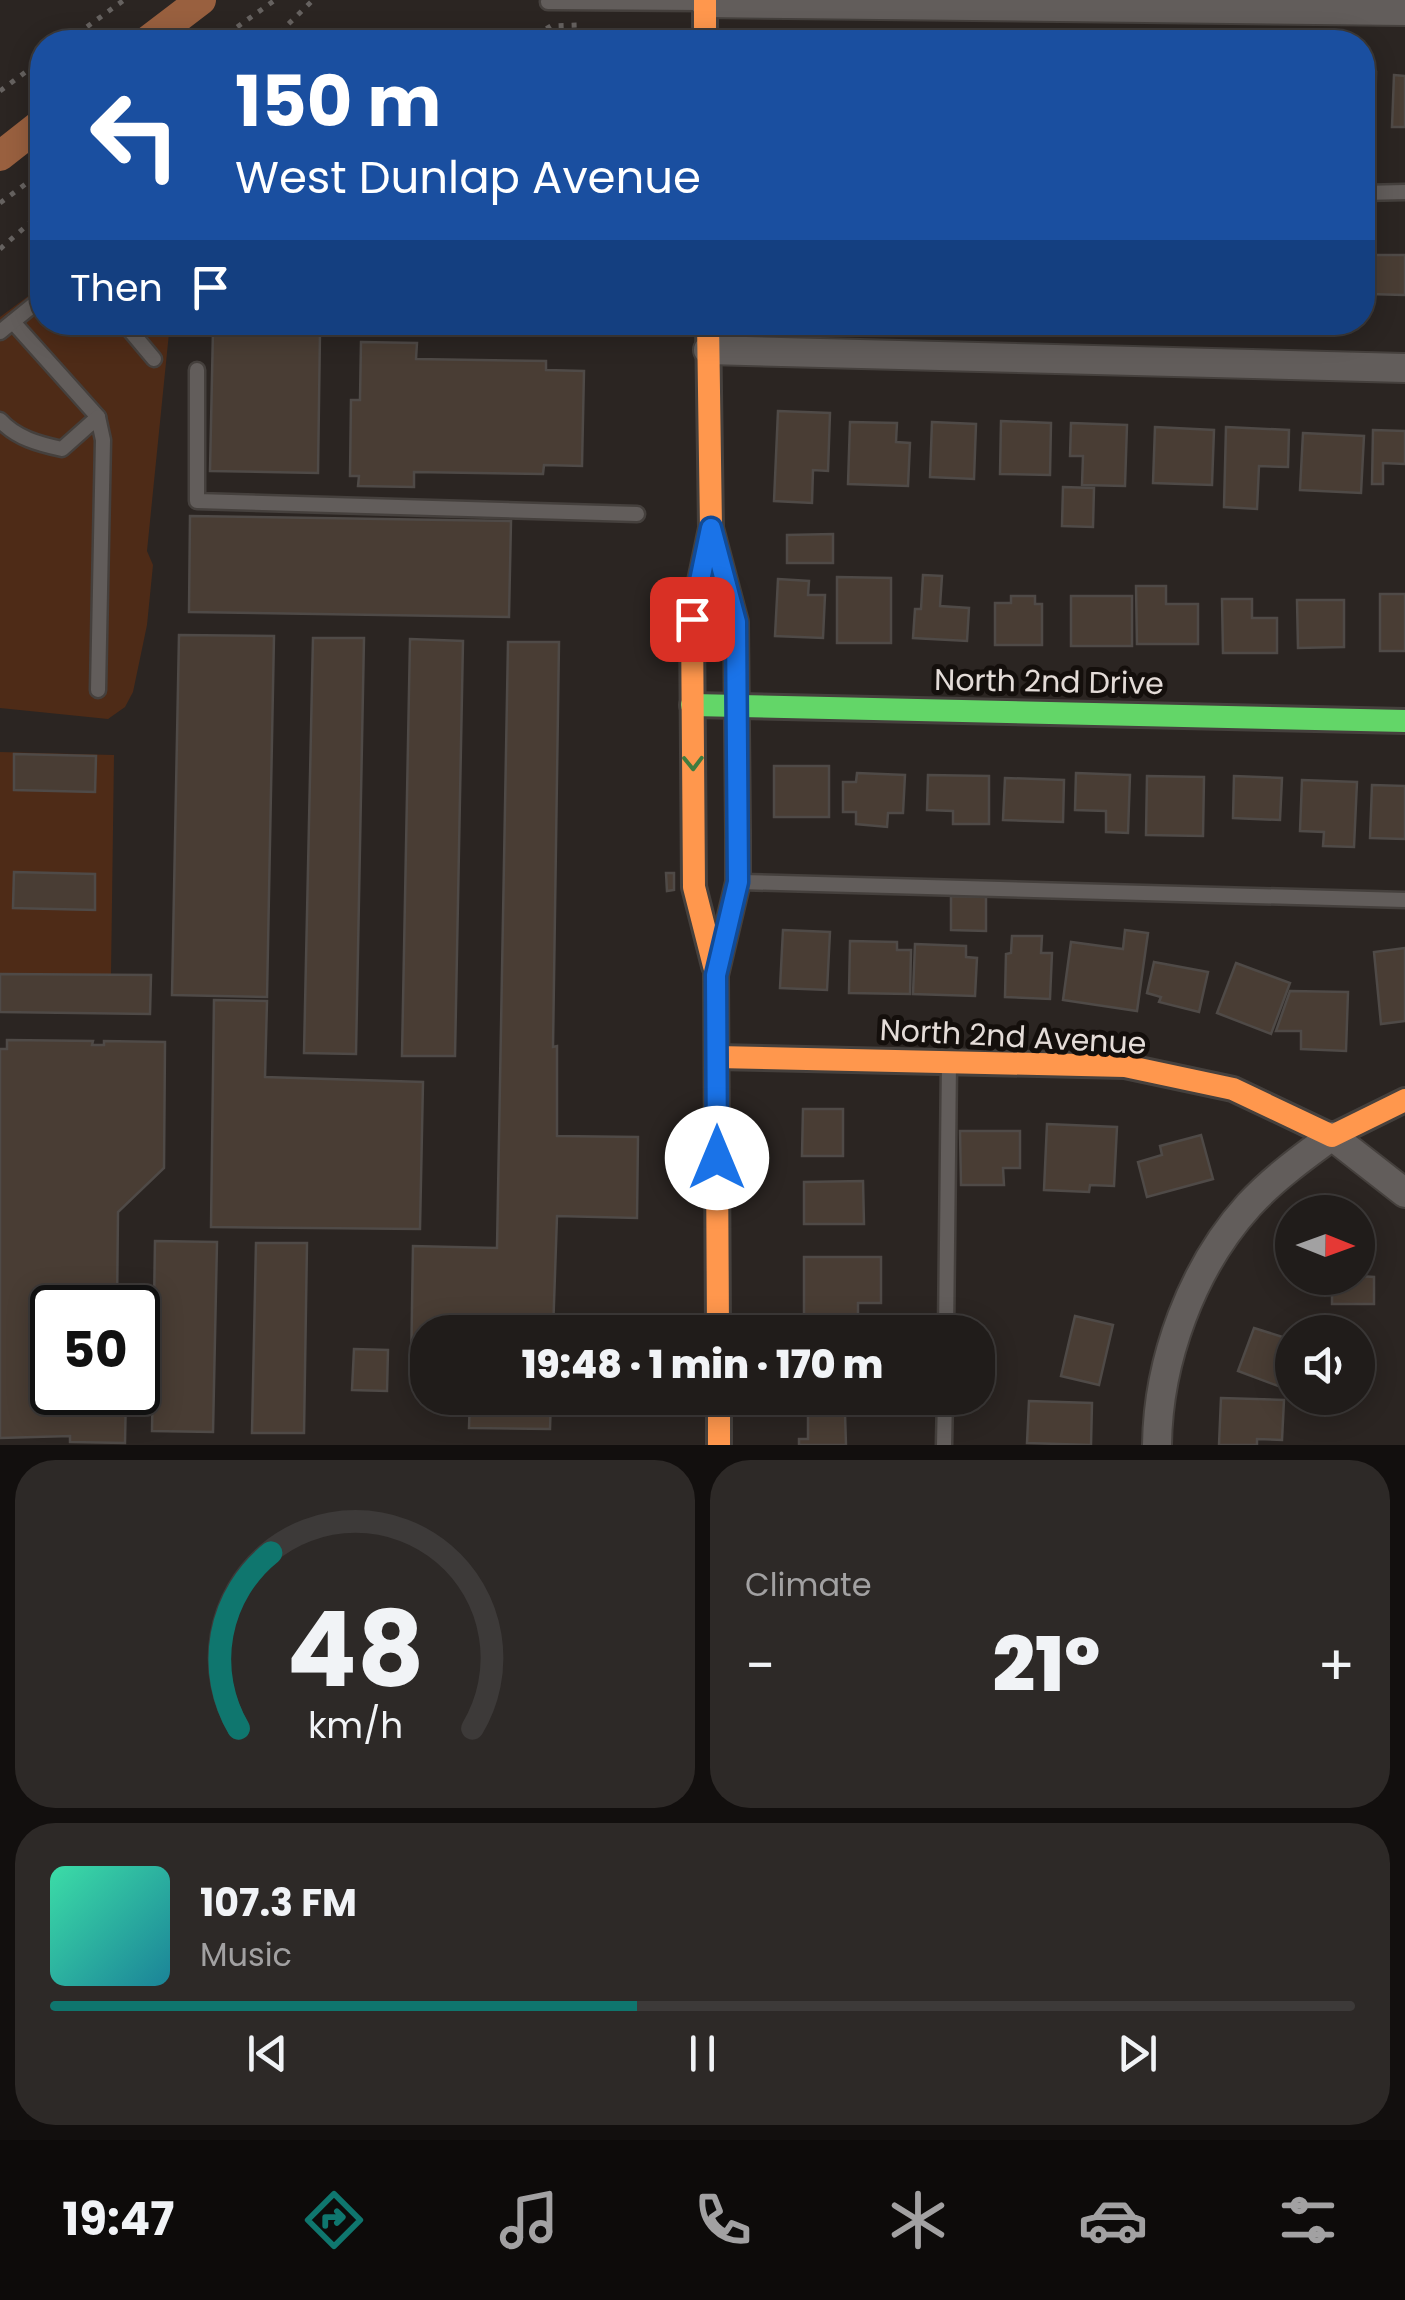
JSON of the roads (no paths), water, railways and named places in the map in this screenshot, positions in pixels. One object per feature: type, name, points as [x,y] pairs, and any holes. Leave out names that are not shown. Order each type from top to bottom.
[{"type":"main road","points":[[705,1],[705,30]]},
{"type":"main road","points":[[708,336],[711,528],[692,619],[692,705],[694,887],[716,975],[718,1315]]},
{"type":"main road","points":[[711,528],[736,622],[738,882],[716,975]]},
{"type":"main road","name":"North 2nd Drive","points":[[692,705],[1405,721]]},
{"type":"main road","name":"North 2nd Avenue","points":[[717,1056],[1125,1066],[1233,1089],[1332,1136]]},
{"type":"main road","points":[[1332,1136],[1349,1124],[1405,1100]]},
{"type":"main road","points":[[719,1415],[719,1445]]},
{"type":"street","points":[[705,1],[1392,7]]},
{"type":"street","points":[[708,336],[1405,368]]},
{"type":"street","points":[[1157,1445],[1164,1378],[1181,1319],[1227,1232],[1250,1204],[1332,1136],[1405,1194]]},
{"type":"lane","points":[[548,2],[705,1]]},
{"type":"lane","points":[[1375,193],[1405,192]]},
{"type":"lane","points":[[0,332],[30,308]]},
{"type":"lane","points":[[13,322],[98,416],[102,440],[98,690]]},
{"type":"lane","points":[[134,335],[154,359]]},
{"type":"lane","points":[[197,370],[197,501],[638,514]]},
{"type":"lane","points":[[0,420],[8,429],[34,442],[62,449],[98,416]]},
{"type":"lane","points":[[738,882],[1405,900]]},
{"type":"lane","points":[[946,1315],[948,1062]]},
{"type":"lane","points":[[944,1445],[945,1415]]},
{"type":"waterway","points":[[162,30],[201,0]]},
{"type":"waterway","points":[[0,156],[30,132]]}]
